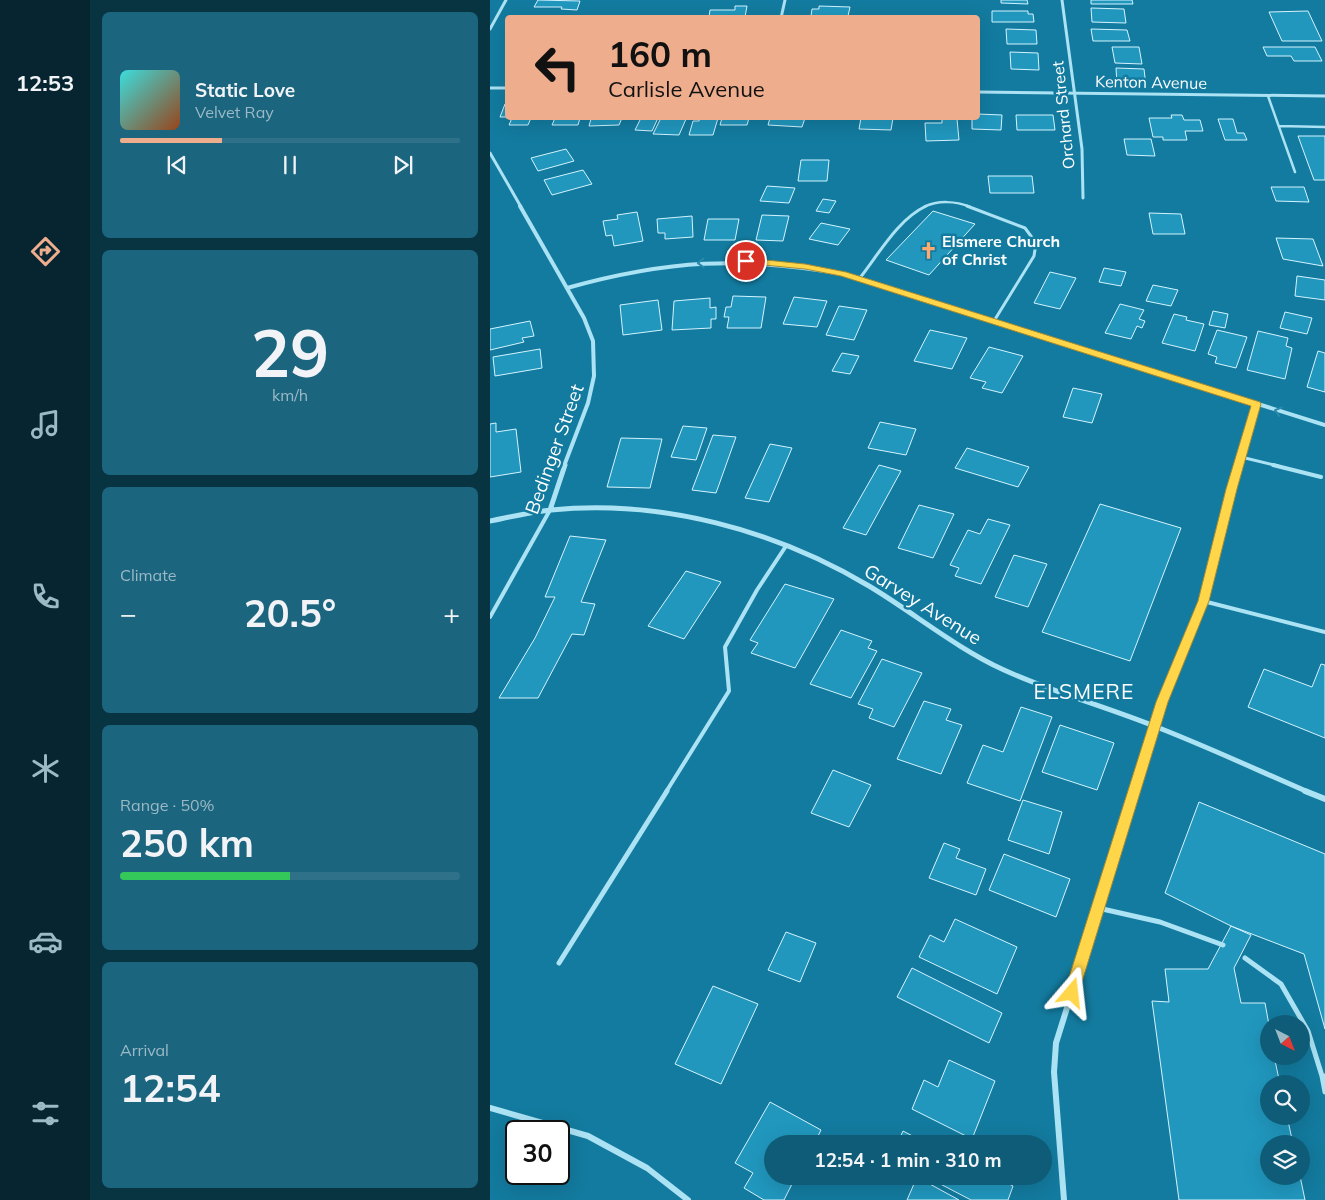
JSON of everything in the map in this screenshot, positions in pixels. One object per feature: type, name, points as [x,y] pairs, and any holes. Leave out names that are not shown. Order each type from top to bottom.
[{"type":"street","points":[[490,29],[506,0]]},
{"type":"street","points":[[782,15],[785,0]]},
{"type":"street","name":"Orchard Street","points":[[1062,0],[1082,149],[1083,198]]},
{"type":"street","points":[[490,88],[505,88]]},
{"type":"street","name":"Kenton Avenue","points":[[980,92],[1325,96]]},
{"type":"street","name":"Bedinger Street","points":[[490,153],[584,318],[593,341],[594,376],[588,404],[562,472],[550,510]]},
{"type":"street","points":[[567,288],[636,270],[690,263],[746,261],[805,266],[858,279],[1325,426]]},
{"type":"street","points":[[1064,1200],[1054,1072],[1056,1043],[1154,726],[1203,601],[1256,404]]},
{"type":"street","name":"Garvey Avenue","points":[[490,521],[550,510],[597,508],[641,511],[706,520],[736,527],[818,558],[868,586],[974,654],[1004,670],[1154,726],[1325,799]]},
{"type":"street","points":[[490,1108],[588,1136],[647,1168],[688,1200]]},
{"type":"lane","points":[[1268,96],[1295,172]]},
{"type":"lane","points":[[1279,126],[1325,127]]},
{"type":"lane","points":[[858,279],[914,212],[932,203],[945,202],[965,205],[1025,228],[1036,243],[1034,256],[994,322]]},
{"type":"lane","points":[[1241,457],[1322,477]]},
{"type":"lane","name":"Bedinger Street","points":[[490,617],[550,510]]},
{"type":"lane","points":[[559,963],[729,691],[724,647],[757,590],[786,546]]},
{"type":"lane","points":[[1203,601],[1325,632]]},
{"type":"lane","points":[[1098,908],[1160,922],[1223,945]]},
{"type":"lane","points":[[1245,958],[1281,984],[1308,1031],[1323,1076],[1325,1092]]},
{"type":"building","points":[[538,0],[580,1],[577,10],[561,9],[562,7],[534,7]]},
{"type":"building","points":[[1001,0],[1027,0],[1028,4],[1001,3]]},
{"type":"building","points":[[1091,0],[1132,0],[1133,4],[1091,4]]},
{"type":"building","points":[[735,6],[747,6],[745,15],[709,15],[710,10],[735,10]]},
{"type":"building","points":[[819,6],[850,7],[848,15],[811,15],[812,9],[819,9]]},
{"type":"building","points":[[1091,8],[1124,9],[1126,23],[1092,22]]},
{"type":"building","points":[[992,11],[1028,11],[1028,14],[1033,14],[1034,22],[992,22]]},
{"type":"building","points":[[1308,11],[1322,41],[1282,41],[1269,12]]},
{"type":"building","points":[[1006,29],[1036,30],[1037,44],[1007,44]]},
{"type":"building","points":[[1091,29],[1127,30],[1130,41],[1093,41]]},
{"type":"building","points":[[1112,47],[1139,47],[1142,64],[1115,63]]},
{"type":"building","points":[[1263,47],[1315,47],[1322,61],[1294,61],[1291,56],[1267,56]]},
{"type":"building","points":[[1010,52],[1038,53],[1039,70],[1011,69]]},
{"type":"building","points":[[1116,68],[1144,69],[1146,86],[1117,85]]},
{"type":"building","points":[[505,104],[505,117],[500,117]]},
{"type":"building","points":[[980,114],[1002,115],[1001,130],[972,129],[972,120],[980,120]]},
{"type":"building","points":[[1016,115],[1053,115],[1055,130],[1017,130]]},
{"type":"building","points":[[1171,115],[1182,115],[1184,120],[1200,120],[1203,131],[1185,131],[1187,140],[1163,140],[1163,137],[1153,137],[1149,118],[1172,118]]},
{"type":"building","points":[[1218,119],[1233,119],[1237,133],[1244,133],[1247,140],[1225,140]]},
{"type":"building","points":[[511,120],[530,120],[528,125],[509,125]]},
{"type":"building","points":[[554,120],[579,120],[578,125],[552,125]]},
{"type":"building","points":[[591,120],[621,120],[619,125],[589,126]]},
{"type":"building","points":[[640,120],[657,120],[652,131],[635,130]]},
{"type":"building","points":[[660,120],[686,120],[679,135],[653,134]]},
{"type":"building","points":[[717,120],[713,135],[689,135],[693,121]]},
{"type":"building","points":[[721,120],[748,120],[747,125],[720,125]]},
{"type":"building","points":[[769,120],[804,120],[802,127],[768,125]]},
{"type":"building","points":[[861,120],[893,120],[891,130],[859,129]]},
{"type":"building","points":[[942,120],[957,120],[959,140],[926,141],[925,123],[942,123]]},
{"type":"building","points":[[1298,136],[1325,136],[1325,180],[1314,180]]},
{"type":"building","points":[[1124,139],[1151,139],[1155,156],[1127,155]]},
{"type":"building","points":[[566,149],[574,161],[538,171],[531,158]]},
{"type":"building","points":[[801,160],[829,160],[827,181],[798,181]]},
{"type":"building","points":[[583,170],[592,184],[552,195],[544,180]]},
{"type":"building","points":[[988,176],[1032,176],[1034,193],[990,193]]},
{"type":"building","points":[[767,186],[795,188],[789,203],[760,201]]},
{"type":"building","points":[[1271,187],[1304,187],[1309,202],[1276,201]]},
{"type":"building","points":[[823,199],[836,201],[829,213],[816,211]]},
{"type":"building","name":"Elsmere Church of Christ","points":[[933,211],[975,224],[929,275],[886,260]]},
{"type":"building","points":[[637,212],[643,241],[614,246],[612,235],[606,236],[603,221],[618,219],[617,215]]},
{"type":"building","points":[[1149,213],[1181,214],[1185,234],[1153,234]]},
{"type":"building","points":[[762,215],[789,216],[783,241],[756,240]]},
{"type":"building","points":[[692,216],[693,237],[665,239],[665,233],[658,233],[657,219]]},
{"type":"building","points":[[708,219],[739,219],[735,240],[704,240]]},
{"type":"building","points":[[821,223],[850,229],[838,245],[809,239]]},
{"type":"building","points":[[1276,238],[1313,239],[1323,266],[1283,259]]},
{"type":"building","points":[[1104,268],[1126,272],[1121,286],[1099,282]]},
{"type":"building","points":[[1050,272],[1076,278],[1060,309],[1034,303]]},
{"type":"building","points":[[1297,276],[1325,280],[1325,300],[1295,296]]},
{"type":"building","points":[[1153,285],[1178,290],[1171,306],[1146,301]]},
{"type":"building","points":[[733,296],[766,297],[761,328],[727,328],[729,317],[724,317],[726,307],[731,307]]},
{"type":"building","points":[[794,297],[827,301],[817,327],[783,324]]},
{"type":"building","points":[[710,298],[710,308],[716,307],[716,319],[711,319],[711,328],[672,330],[674,301]]},
{"type":"building","points":[[658,300],[662,330],[623,335],[620,305]]},
{"type":"building","points":[[1120,304],[1144,310],[1139,319],[1145,321],[1142,328],[1137,326],[1131,339],[1105,333]]},
{"type":"building","points":[[839,306],[867,310],[854,340],[826,335]]},
{"type":"building","points":[[1213,311],[1228,314],[1225,328],[1209,325]]},
{"type":"building","points":[[1285,312],[1312,318],[1307,334],[1280,328]]},
{"type":"building","points":[[1174,314],[1187,317],[1186,320],[1204,324],[1195,351],[1162,343]]},
{"type":"building","points":[[530,321],[534,336],[522,338],[524,342],[490,350],[490,329]]},
{"type":"building","points":[[930,330],[967,338],[952,369],[914,361]]},
{"type":"building","points":[[1217,330],[1247,337],[1236,368],[1215,363],[1217,357],[1208,354]]},
{"type":"building","points":[[1258,331],[1288,338],[1286,346],[1292,348],[1285,379],[1247,370]]},
{"type":"building","points":[[989,347],[1023,356],[1002,393],[982,388],[986,382],[970,378]]},
{"type":"building","points":[[540,349],[542,368],[495,376],[493,357]]},
{"type":"building","points":[[1318,351],[1325,353],[1325,392],[1307,387]]},
{"type":"building","points":[[842,353],[859,356],[850,374],[832,371]]},
{"type":"building","points":[[1073,388],[1102,394],[1092,423],[1063,417]]},
{"type":"building","points":[[880,422],[916,429],[906,455],[868,448]]},
{"type":"building","points":[[496,423],[496,432],[516,429],[521,472],[490,477],[490,424]]},
{"type":"building","points":[[683,426],[707,428],[696,460],[671,457]]},
{"type":"building","points":[[713,435],[736,437],[716,493],[692,490]]},
{"type":"building","points":[[621,438],[662,439],[650,488],[607,487]]},
{"type":"building","points":[[770,444],[792,448],[769,502],[745,498]]},
{"type":"building","points":[[967,448],[1029,467],[1018,487],[955,468]]},
{"type":"building","points":[[879,465],[901,471],[866,535],[843,528]]},
{"type":"building","points":[[1100,504],[1181,528],[1130,661],[1042,632]]},
{"type":"building","points":[[919,505],[954,514],[933,558],[898,548]]},
{"type":"building","points":[[988,519],[1010,525],[981,584],[955,576],[959,568],[950,565],[968,530],[980,534]]},
{"type":"building","points":[[570,536],[606,540],[581,602],[595,604],[584,635],[572,634],[538,698],[499,698],[535,638],[555,597],[545,597]]},
{"type":"building","points":[[1014,555],[1047,564],[1028,607],[995,597]]},
{"type":"building","points":[[686,571],[721,582],[684,639],[648,626]]},
{"type":"building","points":[[785,584],[834,599],[795,668],[751,653],[758,643],[750,640]]},
{"type":"building","points":[[841,630],[872,641],[868,648],[877,651],[851,698],[810,684]]},
{"type":"building","points":[[882,659],[922,673],[894,727],[869,718],[873,709],[858,704]]},
{"type":"building","points":[[1321,664],[1325,665],[1325,738],[1248,707],[1264,669],[1312,687]]},
{"type":"building","points":[[924,701],[951,709],[946,720],[962,725],[941,774],[897,759]]},
{"type":"building","points":[[1021,707],[1052,717],[1020,801],[967,783],[983,745],[1003,752]]},
{"type":"building","points":[[1060,725],[1114,743],[1097,790],[1042,772]]},
{"type":"building","points":[[833,770],[871,785],[849,827],[811,813]]},
{"type":"building","points":[[1023,800],[1062,812],[1049,854],[1008,840]]},
{"type":"building","points":[[1199,802],[1325,854],[1325,1029],[1304,954],[1231,926],[1165,893]]},
{"type":"building","points":[[944,843],[960,849],[956,858],[986,869],[976,895],[929,878]]},
{"type":"building","points":[[1004,854],[1070,879],[1056,917],[989,890]]},
{"type":"building","points":[[955,919],[1017,947],[997,994],[919,957],[930,935],[944,942]]},
{"type":"building","points":[[1231,926],[1251,935],[1234,968],[1241,1003],[1265,1003],[1267,1015],[1260,1015],[1260,1065],[1276,1065],[1278,1075],[1260,1075],[1260,1125],[1289,1125],[1291,1135],[1260,1135],[1260,1185],[1302,1185],[1305,1200],[1179,1200],[1152,1001],[1169,1002],[1165,969],[1208,969]]},
{"type":"building","points":[[786,932],[816,943],[800,982],[768,970]]},
{"type":"building","points":[[912,968],[1002,1013],[989,1043],[897,997]]},
{"type":"building","points":[[713,986],[758,1004],[721,1084],[675,1064]]},
{"type":"building","points":[[949,1060],[995,1081],[974,1135],[964,1135],[912,1109],[924,1080],[938,1087]]},
{"type":"building","points":[[770,1102],[821,1130],[818,1135],[764,1135],[764,1185],[792,1185],[784,1200],[764,1200],[744,1188],[753,1173],[735,1163]]},
{"type":"building","points":[[903,1131],[911,1135],[901,1135]]},
{"type":"building","points":[[914,1185],[932,1185],[959,1200],[907,1200]]},
{"type":"building","points":[[942,1185],[1013,1186],[1008,1200],[971,1200]]},
{"type":"place","name":"Elsmere Church of Christ","points":[[928,250]]},
{"type":"district","name":"ELSMERE","points":[[1084,692]]},
{"type":"route","points":[[746,261],[805,266],[843,274],[1256,404],[1203,601],[1162,702],[1072,993]]}]
